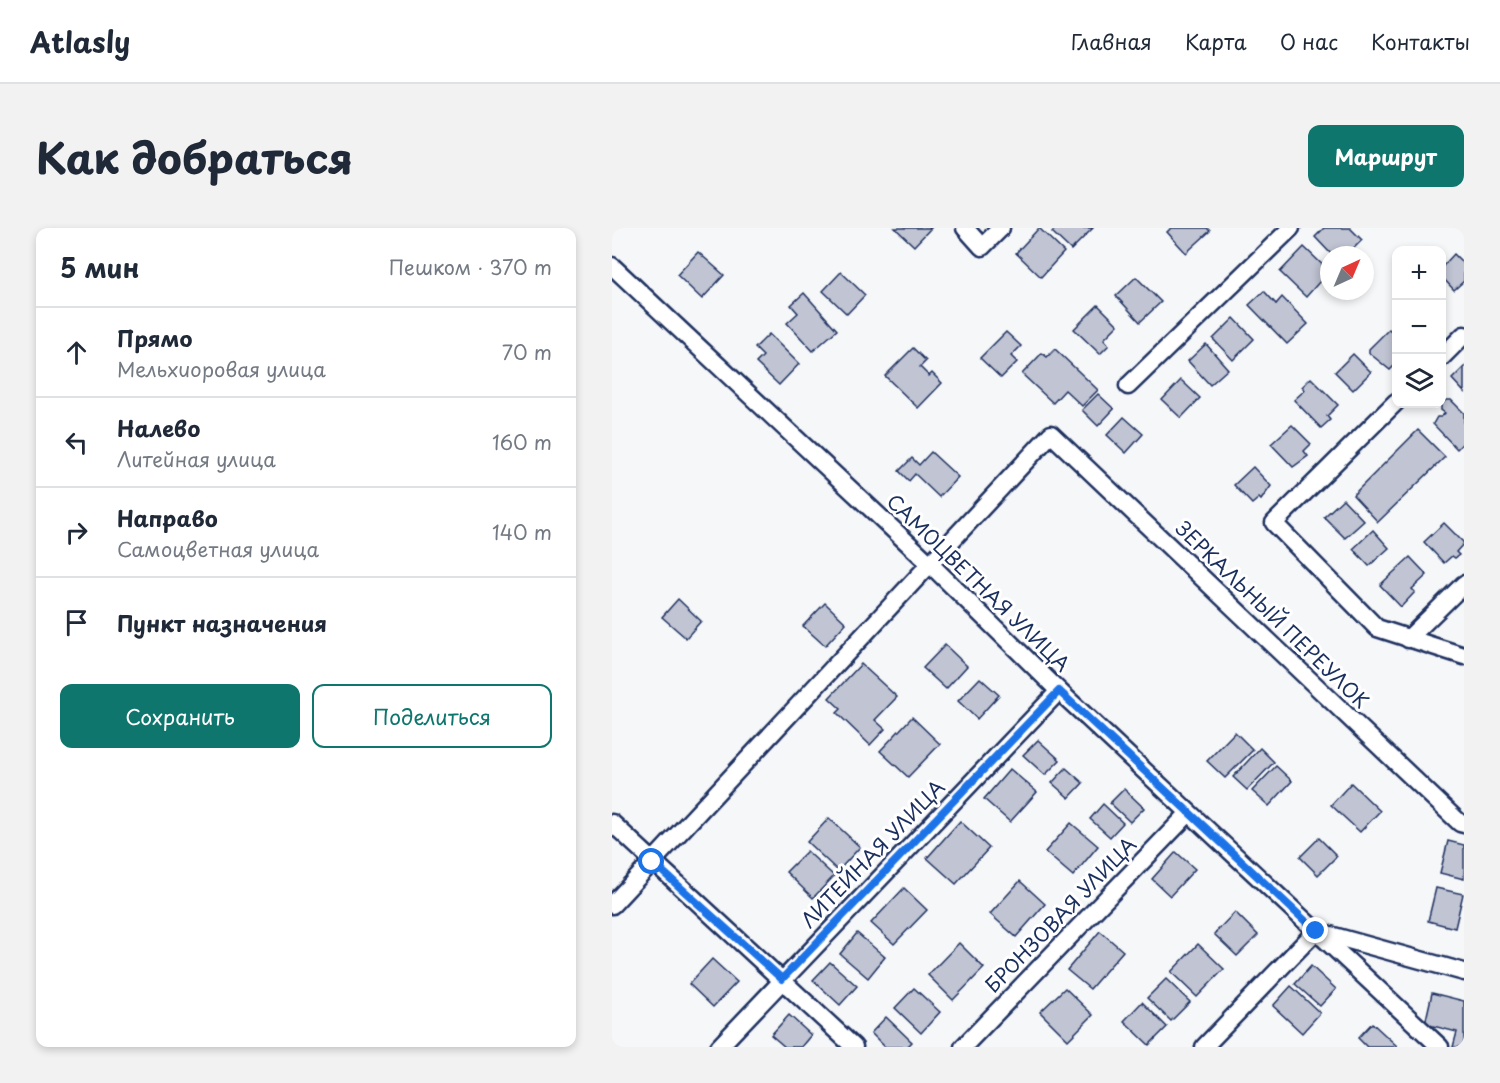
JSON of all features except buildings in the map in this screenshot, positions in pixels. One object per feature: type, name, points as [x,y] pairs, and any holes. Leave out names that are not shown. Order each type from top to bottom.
[{"type":"street","points":[[965,228],[982,247],[1001,228]]},
{"type":"street","points":[[1128,386],[1291,228]]},
{"type":"street","name":"САМОЦВЕТНАЯ УЛИЦА","points":[[612,266],[929,563],[1059,691],[1440,1047]]},
{"type":"street","points":[[1445,354],[1464,335]]},
{"type":"street","points":[[1392,406],[1274,524],[1377,628],[1464,656]]},
{"type":"street","name":"ЗЕРКАЛЬНЫЙ ПЕРЕУЛОК","points":[[929,563],[1051,434],[1460,823],[1464,824]]},
{"type":"street","points":[[612,905],[929,563]]},
{"type":"street","points":[[1408,639],[1464,584]]},
{"type":"street","name":"ЛИТЕЙНАЯ УЛИЦА","points":[[719,1047],[1059,691]]},
{"type":"street","name":"БРОНЗОВАЯ УЛИЦА","points":[[963,1047],[1190,813]]},
{"type":"street","points":[[612,823],[854,1047]]},
{"type":"street","points":[[1204,1047],[1316,931]]},
{"type":"street","name":"САМОЦВЕТНАЯ УЛИЦА","points":[[1316,931],[1464,972]]},
{"type":"route","points":[[652,862],[782,979],[1059,691],[1316,931]]}]
